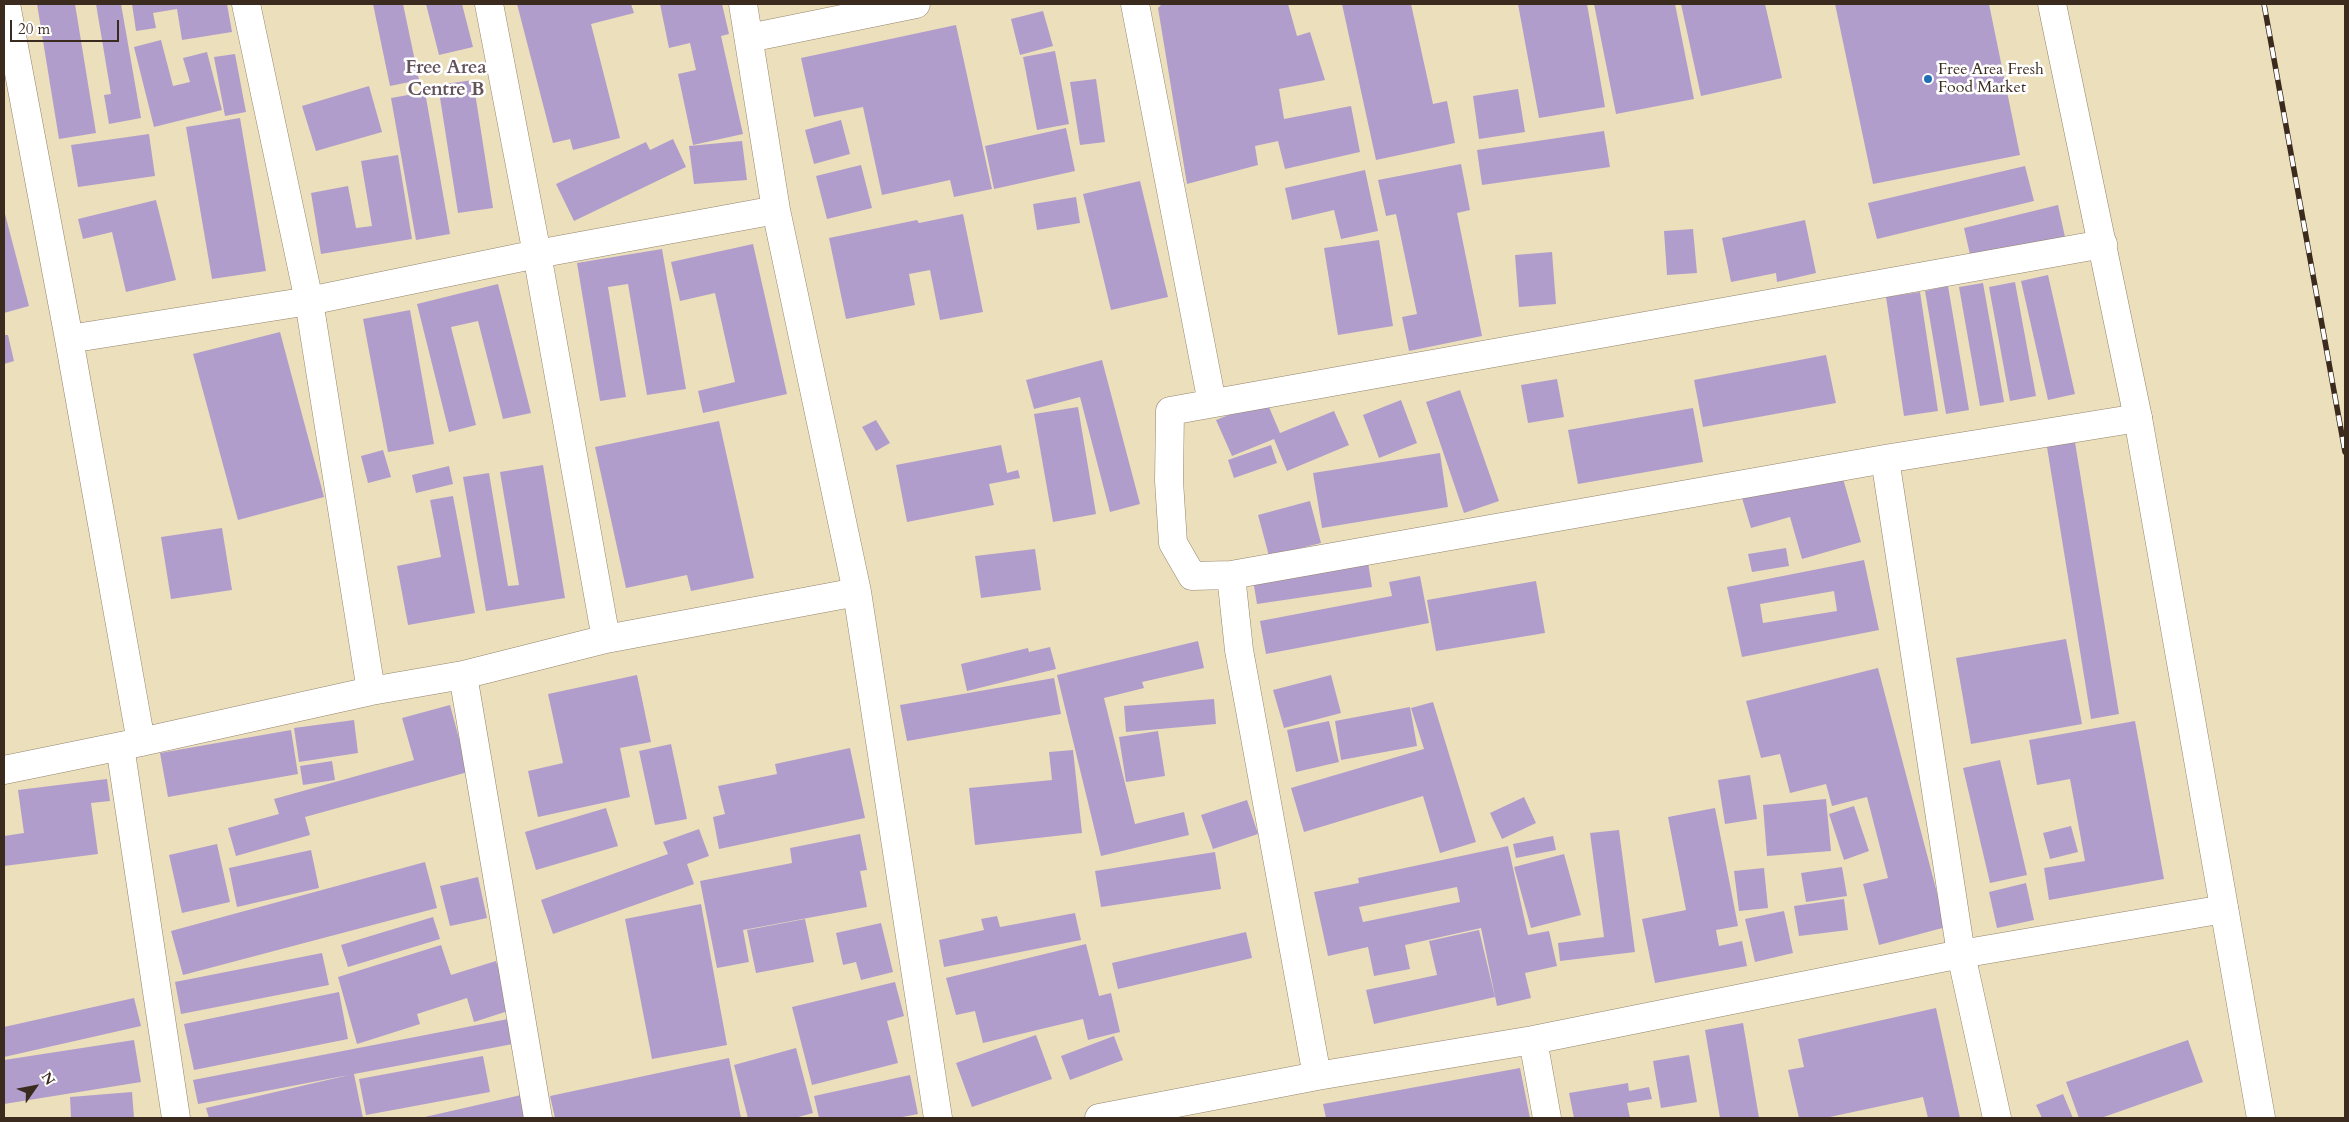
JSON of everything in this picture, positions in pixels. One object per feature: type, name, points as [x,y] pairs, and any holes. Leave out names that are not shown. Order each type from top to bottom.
[{"type":"street","points":[[6,4],[69,339],[130,744],[176,1118]]},
{"type":"street","points":[[246,4],[309,301],[371,691]]},
{"type":"street","points":[[489,4],[537,254],[606,639]]},
{"type":"street","points":[[743,4],[776,210],[857,592],[938,1118]]},
{"type":"street","points":[[749,38],[916,4]]},
{"type":"street","points":[[1135,4],[1212,402]]},
{"type":"street","points":[[2052,4],[2138,418],[2261,1118]]},
{"type":"street","points":[[69,339],[309,301],[537,254],[776,210]]},
{"type":"street","points":[[2103,244],[1170,411],[1169,481],[1173,543],[1192,576],[1231,575],[1885,459],[2138,418]]},
{"type":"street","points":[[1885,459],[1961,954],[1997,1118]]},
{"type":"street","points":[[1231,575],[1238,650],[1318,1076]]},
{"type":"street","points":[[4,770],[371,691],[462,675],[606,639],[857,592]]},
{"type":"street","points":[[462,675],[538,1118]]},
{"type":"street","points":[[1103,1118],[1318,1076],[1533,1040],[1961,954],[2224,908]]},
{"type":"street","points":[[1533,1040],[1547,1118]]},
{"type":"building","points":[[37,4],[75,4],[96,133],[59,139]]},
{"type":"building","points":[[96,4],[121,4],[141,118],[109,124],[104,95],[111,94]]},
{"type":"building","points":[[132,4],[227,4],[232,32],[182,40],[177,9],[153,13],[156,28],[136,31]]},
{"type":"building","points":[[373,4],[403,4],[419,80],[390,86]]},
{"type":"building","points":[[426,4],[462,4],[473,47],[439,55]]},
{"type":"building","points":[[517,4],[631,4],[634,13],[591,24],[620,138],[573,150],[570,139],[553,143]]},
{"type":"building","points":[[660,4],[722,4],[729,34],[721,36],[743,134],[693,145],[678,74],[696,70],[690,43],[669,48]]},
{"type":"building","points":[[1162,4],[1288,4],[1297,36],[1310,32],[1325,80],[1279,89],[1284,119],[1351,106],[1360,152],[1285,169],[1278,141],[1255,146],[1258,165],[1187,184],[1158,8]]},
{"type":"building","points":[[1342,4],[1411,4],[1433,104],[1447,101],[1455,143],[1376,160]]},
{"type":"building","points":[[1518,4],[1587,4],[1605,107],[1539,118]]},
{"type":"building","points":[[1594,4],[1675,4],[1694,99],[1616,114]]},
{"type":"building","points":[[1681,4],[1765,4],[1782,78],[1701,96]]},
{"type":"building","name":"Free Area Fresh Food Market","points":[[1835,4],[1989,4],[2020,155],[1873,184]]},
{"type":"building","points":[[1043,11],[1053,46],[1020,55],[1011,19]]},
{"type":"building","points":[[956,25],[992,189],[954,197],[950,180],[882,195],[863,107],[814,117],[801,58]]},
{"type":"building","points":[[161,40],[173,86],[190,82],[183,58],[207,52],[222,110],[154,127],[134,47]]},
{"type":"building","points":[[1055,51],[1069,124],[1037,130],[1023,57]]},
{"type":"building","points":[[235,54],[246,112],[225,116],[214,57]]},
{"type":"building","points":[[1096,79],[1105,142],[1080,145],[1070,82]]},
{"type":"building","points":[[473,80],[493,208],[458,213],[438,85]]},
{"type":"building","points":[[369,86],[382,132],[316,151],[302,106]]},
{"type":"building","points":[[1518,89],[1525,132],[1479,139],[1473,96]]},
{"type":"building","points":[[425,92],[450,234],[416,240],[391,98]]},
{"type":"building","points":[[240,118],[266,271],[212,279],[186,127]]},
{"type":"building","points":[[841,120],[850,154],[814,164],[805,130]]},
{"type":"building","points":[[1066,128],[1075,171],[994,189],[985,146]]},
{"type":"building","points":[[1604,131],[1610,167],[1482,185],[1477,150]]},
{"type":"building","points":[[149,134],[155,176],[78,187],[71,145]]},
{"type":"building","points":[[673,139],[686,167],[574,221],[556,184],[646,142],[650,150]]},
{"type":"building","points":[[742,141],[747,180],[694,184],[689,146]]},
{"type":"building","points":[[398,155],[412,239],[321,254],[311,193],[348,186],[356,228],[372,226],[361,161]]},
{"type":"building","points":[[1461,164],[1470,210],[1457,213],[1482,336],[1409,351],[1402,317],[1417,314],[1396,214],[1386,216],[1378,180]]},
{"type":"building","points":[[861,165],[872,208],[827,219],[816,176]]},
{"type":"building","points":[[2025,166],[2034,201],[1877,239],[1868,203]]},
{"type":"building","points":[[1365,170],[1378,231],[1341,239],[1334,210],[1292,220],[1285,188]]},
{"type":"building","points":[[1140,181],[1168,297],[1111,310],[1083,194]]},
{"type":"building","points":[[1076,197],[1080,223],[1037,230],[1033,204]]},
{"type":"building","points":[[156,200],[176,280],[126,292],[112,232],[83,239],[78,219]]},
{"type":"building","points":[[2058,205],[2065,237],[1971,259],[1964,228]]},
{"type":"building","points":[[4,210],[29,306],[4,313]]},
{"type":"building","points":[[963,214],[983,312],[940,320],[930,270],[909,274],[915,305],[846,319],[829,238],[917,220],[919,223]]},
{"type":"building","points":[[1805,220],[1816,273],[1777,282],[1776,273],[1731,282],[1722,238]]},
{"type":"building","points":[[1693,229],[1697,273],[1667,275],[1664,231]]},
{"type":"building","points":[[1379,240],[1393,326],[1338,335],[1324,248]]},
{"type":"building","points":[[753,244],[787,394],[703,413],[698,391],[735,382],[715,293],[680,301],[671,262]]},
{"type":"building","points":[[662,249],[686,389],[647,395],[628,284],[608,287],[626,397],[600,401],[577,263]]},
{"type":"building","points":[[1552,252],[1556,304],[1519,307],[1515,255]]},
{"type":"building","points":[[2048,275],[2075,394],[2048,400],[2021,281]]},
{"type":"building","points":[[2015,282],[2036,396],[2010,401],[1989,287]]},
{"type":"building","points":[[1983,283],[2004,402],[1980,406],[1959,287]]},
{"type":"building","points":[[498,284],[531,413],[503,419],[478,321],[451,327],[476,425],[449,432],[417,304]]},
{"type":"building","points":[[1948,286],[1969,410],[1946,414],[1925,291]]},
{"type":"building","points":[[1920,292],[1938,411],[1904,416],[1886,297]]},
{"type":"building","points":[[410,310],[434,444],[388,452],[363,319]]},
{"type":"building","points":[[280,332],[324,497],[238,520],[193,354]]},
{"type":"building","points":[[4,335],[8,335],[14,361],[4,364]]},
{"type":"building","points":[[1826,355],[1836,403],[1703,427],[1694,380]]},
{"type":"building","points":[[1102,360],[1140,504],[1110,512],[1080,397],[1034,409],[1026,380]]},
{"type":"building","points":[[1557,379],[1564,417],[1528,423],[1521,385]]},
{"type":"building","points":[[1460,390],[1499,501],[1464,513],[1426,402]]},
{"type":"building","points":[[1266,400],[1280,433],[1334,411],[1349,445],[1287,471],[1274,439],[1232,456],[1216,420]]},
{"type":"building","points":[[1401,400],[1417,443],[1379,458],[1363,415]]},
{"type":"building","points":[[1078,407],[1096,514],[1053,522],[1034,414]]},
{"type":"building","points":[[1693,408],[1703,462],[1578,484],[1568,430]]},
{"type":"building","points":[[876,420],[890,443],[876,451],[862,427]]},
{"type":"building","points":[[719,421],[754,578],[691,591],[687,575],[626,588],[595,447]]},
{"type":"building","points":[[2074,436],[2119,714],[2091,719],[2046,441]]},
{"type":"building","points":[[1001,445],[1007,473],[1018,470],[1020,478],[989,484],[994,505],[907,522],[896,465]]},
{"type":"building","points":[[1271,445],[1277,463],[1234,478],[1228,460]]},
{"type":"building","points":[[383,450],[391,477],[368,483],[361,456]]},
{"type":"building","points":[[1440,453],[1448,507],[1322,528],[1313,473]]},
{"type":"building","points":[[543,465],[565,598],[486,611],[463,477],[489,473],[508,586],[519,585],[500,472]]},
{"type":"building","points":[[449,466],[453,484],[416,493],[412,475]]},
{"type":"building","points":[[1842,475],[1861,542],[1802,559],[1790,517],[1751,528],[1742,498]]},
{"type":"building","points":[[453,496],[475,613],[408,625],[397,566],[441,557],[430,500]]},
{"type":"building","points":[[1310,501],[1321,543],[1269,556],[1258,515]]},
{"type":"building","points":[[222,528],[232,590],[171,599],[161,537]]},
{"type":"building","points":[[1786,548],[1789,566],[1752,572],[1748,554]]},
{"type":"building","points":[[1035,549],[1041,590],[981,598],[975,556]]},
{"type":"building","points":[[1367,556],[1372,587],[1257,604],[1252,574]]},
{"type":"building","points":[[1864,560],[1879,630],[1742,657],[1727,587]],"holes":[[[1834,591],[1837,611],[1763,623],[1760,604]]]},
{"type":"building","points":[[1420,576],[1429,623],[1266,654],[1260,621],[1392,596],[1389,582]]},
{"type":"building","points":[[1536,581],[1545,633],[1436,651],[1427,600]]},
{"type":"building","points":[[2066,639],[2082,724],[1971,744],[1956,658]]},
{"type":"building","points":[[1198,641],[1204,668],[1142,682],[1144,688],[1104,698],[1135,824],[1184,812],[1189,835],[1101,856],[1057,675]]},
{"type":"building","points":[[1050,647],[1056,669],[967,691],[961,664],[1028,648],[1029,652]]},
{"type":"building","points":[[1878,668],[1946,927],[1879,945],[1863,884],[1888,878],[1867,797],[1832,806],[1826,784],[1790,793],[1780,754],[1761,758],[1746,701]]},
{"type":"building","points":[[637,675],[651,742],[620,748],[630,797],[538,817],[528,771],[563,763],[548,694]]},
{"type":"building","points":[[1331,675],[1341,713],[1284,728],[1273,690]]},
{"type":"building","points":[[1054,678],[1061,714],[907,741],[900,705]]},
{"type":"building","points":[[1214,699],[1216,724],[1126,732],[1124,706]]},
{"type":"building","points":[[1433,702],[1476,842],[1440,853],[1423,796],[1304,832],[1291,788],[1424,749],[1411,708]]},
{"type":"building","points":[[450,705],[468,772],[305,817],[310,835],[236,856],[228,828],[279,814],[274,799],[414,760],[402,718]]},
{"type":"building","points":[[1410,707],[1417,746],[1341,760],[1335,721]]},
{"type":"building","points":[[354,720],[358,753],[299,762],[294,728]]},
{"type":"building","points":[[1329,721],[1339,762],[1296,772],[1287,730]]},
{"type":"building","points":[[2135,721],[2164,879],[2049,900],[2044,868],[2085,861],[2070,779],[2037,785],[2029,740]]},
{"type":"building","points":[[291,730],[298,774],[168,797],[160,753]]},
{"type":"building","points":[[1158,731],[1165,776],[1126,782],[1119,737]]},
{"type":"building","points":[[671,744],[687,819],[655,825],[639,751]]},
{"type":"building","points":[[850,748],[865,818],[719,849],[713,817],[725,814],[718,786],[777,774],[775,764]]},
{"type":"building","points":[[1073,750],[1082,833],[975,845],[969,788],[1052,780],[1049,752]]},
{"type":"building","points":[[2000,760],[2027,875],[1990,883],[1963,768]]},
{"type":"building","points":[[332,761],[335,780],[303,785],[300,766]]},
{"type":"building","points":[[1750,775],[1757,819],[1725,824],[1718,780]]},
{"type":"building","points":[[107,779],[110,801],[91,803],[98,854],[4,866],[4,836],[24,833],[18,790]]},
{"type":"building","points":[[1524,797],[1536,823],[1502,839],[1490,813]]},
{"type":"building","points":[[1826,799],[1831,851],[1767,856],[1763,805]]},
{"type":"building","points":[[1247,800],[1258,834],[1213,849],[1201,815]]},
{"type":"building","points":[[1854,806],[1869,851],[1844,860],[1829,814]]},
{"type":"building","points":[[606,808],[618,846],[536,870],[525,832]]},
{"type":"building","points":[[1715,808],[1738,926],[1716,930],[1719,946],[1742,941],[1747,966],[1655,983],[1642,919],[1686,910],[1668,817]]},
{"type":"building","points":[[2071,826],[2078,852],[2050,859],[2043,833]]},
{"type":"building","points":[[699,829],[709,856],[687,864],[694,884],[553,934],[541,900],[668,854],[663,842]]},
{"type":"building","points":[[1619,830],[1635,952],[1560,961],[1558,943],[1604,937],[1590,833]]},
{"type":"building","points":[[860,834],[867,870],[860,871],[867,907],[743,930],[749,962],[717,968],[700,881],[792,863],[790,848]]},
{"type":"building","points":[[1553,836],[1556,850],[1516,858],[1513,844]]},
{"type":"building","points":[[217,844],[230,902],[182,913],[169,855]]},
{"type":"building","points":[[1508,846],[1528,935],[1549,931],[1557,966],[1525,973],[1531,998],[1497,1006],[1481,928],[1405,945],[1410,969],[1374,976],[1368,947],[1328,956],[1314,892],[1359,883],[1358,878]],"holes":[[[1457,887],[1460,902],[1363,922],[1359,907]]]},
{"type":"building","points":[[311,850],[319,888],[237,907],[229,868]]},
{"type":"building","points":[[1215,852],[1221,889],[1101,907],[1095,871]]},
{"type":"building","points":[[1564,854],[1581,915],[1531,928],[1514,867]]},
{"type":"building","points":[[425,862],[437,908],[183,975],[171,931]]},
{"type":"building","points":[[1842,867],[1847,896],[1806,902],[1801,873]]},
{"type":"building","points":[[1764,868],[1768,908],[1739,911],[1734,871]]},
{"type":"building","points":[[478,877],[487,918],[450,926],[440,886]]},
{"type":"building","points":[[2026,883],[2034,920],[1997,928],[1989,892]]},
{"type":"building","points":[[1844,899],[1848,930],[1799,936],[1794,906]]},
{"type":"building","points":[[701,904],[727,1045],[652,1059],[625,919]]},
{"type":"building","points":[[1784,911],[1793,953],[1755,962],[1745,919]]},
{"type":"building","points":[[1075,913],[1081,940],[944,967],[939,940],[984,930],[981,919],[997,916],[1000,927]]},
{"type":"building","points":[[433,917],[440,939],[348,967],[341,945]]},
{"type":"building","points":[[805,919],[814,962],[756,973],[747,930]]},
{"type":"building","points":[[881,923],[893,972],[861,980],[856,962],[843,965],[836,933]]},
{"type":"building","points":[[1479,930],[1495,997],[1374,1024],[1366,990],[1437,975],[1429,941]]},
{"type":"building","points":[[1246,932],[1252,958],[1118,989],[1112,963]]},
{"type":"building","points":[[1086,944],[1099,996],[1111,993],[1120,1032],[1088,1040],[1083,1019],[983,1043],[975,1011],[956,1015],[946,978]]},
{"type":"building","points":[[441,945],[451,975],[496,961],[511,1010],[474,1022],[467,998],[417,1014],[420,1024],[357,1044],[338,977]]},
{"type":"building","points":[[322,953],[329,985],[181,1014],[175,982]]},
{"type":"building","points":[[895,982],[904,1016],[887,1021],[898,1063],[812,1085],[792,1007]]},
{"type":"building","points":[[339,992],[348,1039],[194,1070],[184,1024]]},
{"type":"building","points":[[134,998],[141,1026],[4,1057],[4,1027]]},
{"type":"building","points":[[1936,1008],[1960,1118],[1928,1118],[1923,1097],[1825,1118],[1799,1118],[1788,1070],[1804,1067],[1798,1039]]},
{"type":"building","points":[[508,1019],[513,1044],[354,1074],[363,1118],[209,1118],[206,1108],[349,1075],[198,1104],[193,1080]]},
{"type":"building","points":[[1743,1023],[1759,1118],[1720,1118],[1705,1030]]},
{"type":"building","points":[[1036,1035],[1052,1079],[972,1107],[956,1063]]},
{"type":"building","points":[[1114,1036],[1123,1060],[1070,1080],[1061,1056]]},
{"type":"building","points":[[134,1040],[141,1082],[4,1104],[4,1060]]},
{"type":"building","points":[[2188,1040],[2203,1082],[2101,1118],[2079,1118],[2066,1082]]},
{"type":"building","points":[[796,1048],[813,1113],[795,1118],[748,1118],[734,1065]]},
{"type":"building","points":[[1689,1055],[1697,1102],[1661,1108],[1653,1061]]},
{"type":"building","points":[[483,1056],[490,1092],[366,1115],[359,1079]]},
{"type":"building","points":[[729,1058],[741,1118],[555,1118],[550,1096]]},
{"type":"building","points":[[1520,1068],[1530,1118],[1326,1118],[1323,1104]]},
{"type":"building","points":[[910,1075],[918,1114],[897,1118],[819,1118],[814,1096]]},
{"type":"building","points":[[1628,1083],[1629,1091],[1649,1087],[1652,1099],[1627,1103],[1630,1118],[1574,1118],[1569,1093]]},
{"type":"building","points":[[132,1092],[134,1118],[71,1118],[70,1097]]},
{"type":"building","points":[[2063,1094],[2073,1118],[2042,1118],[2036,1105]]},
{"type":"building","points":[[521,1095],[526,1118],[425,1118],[425,1117]]},
{"type":"railway","points":[[2264,4],[2345,452]]},
{"type":"place","name":"Free Area Fresh Food Market","points":[[1928,79]]},
{"type":"district","name":"Free Area Centre B","points":[[446,80]]}]
